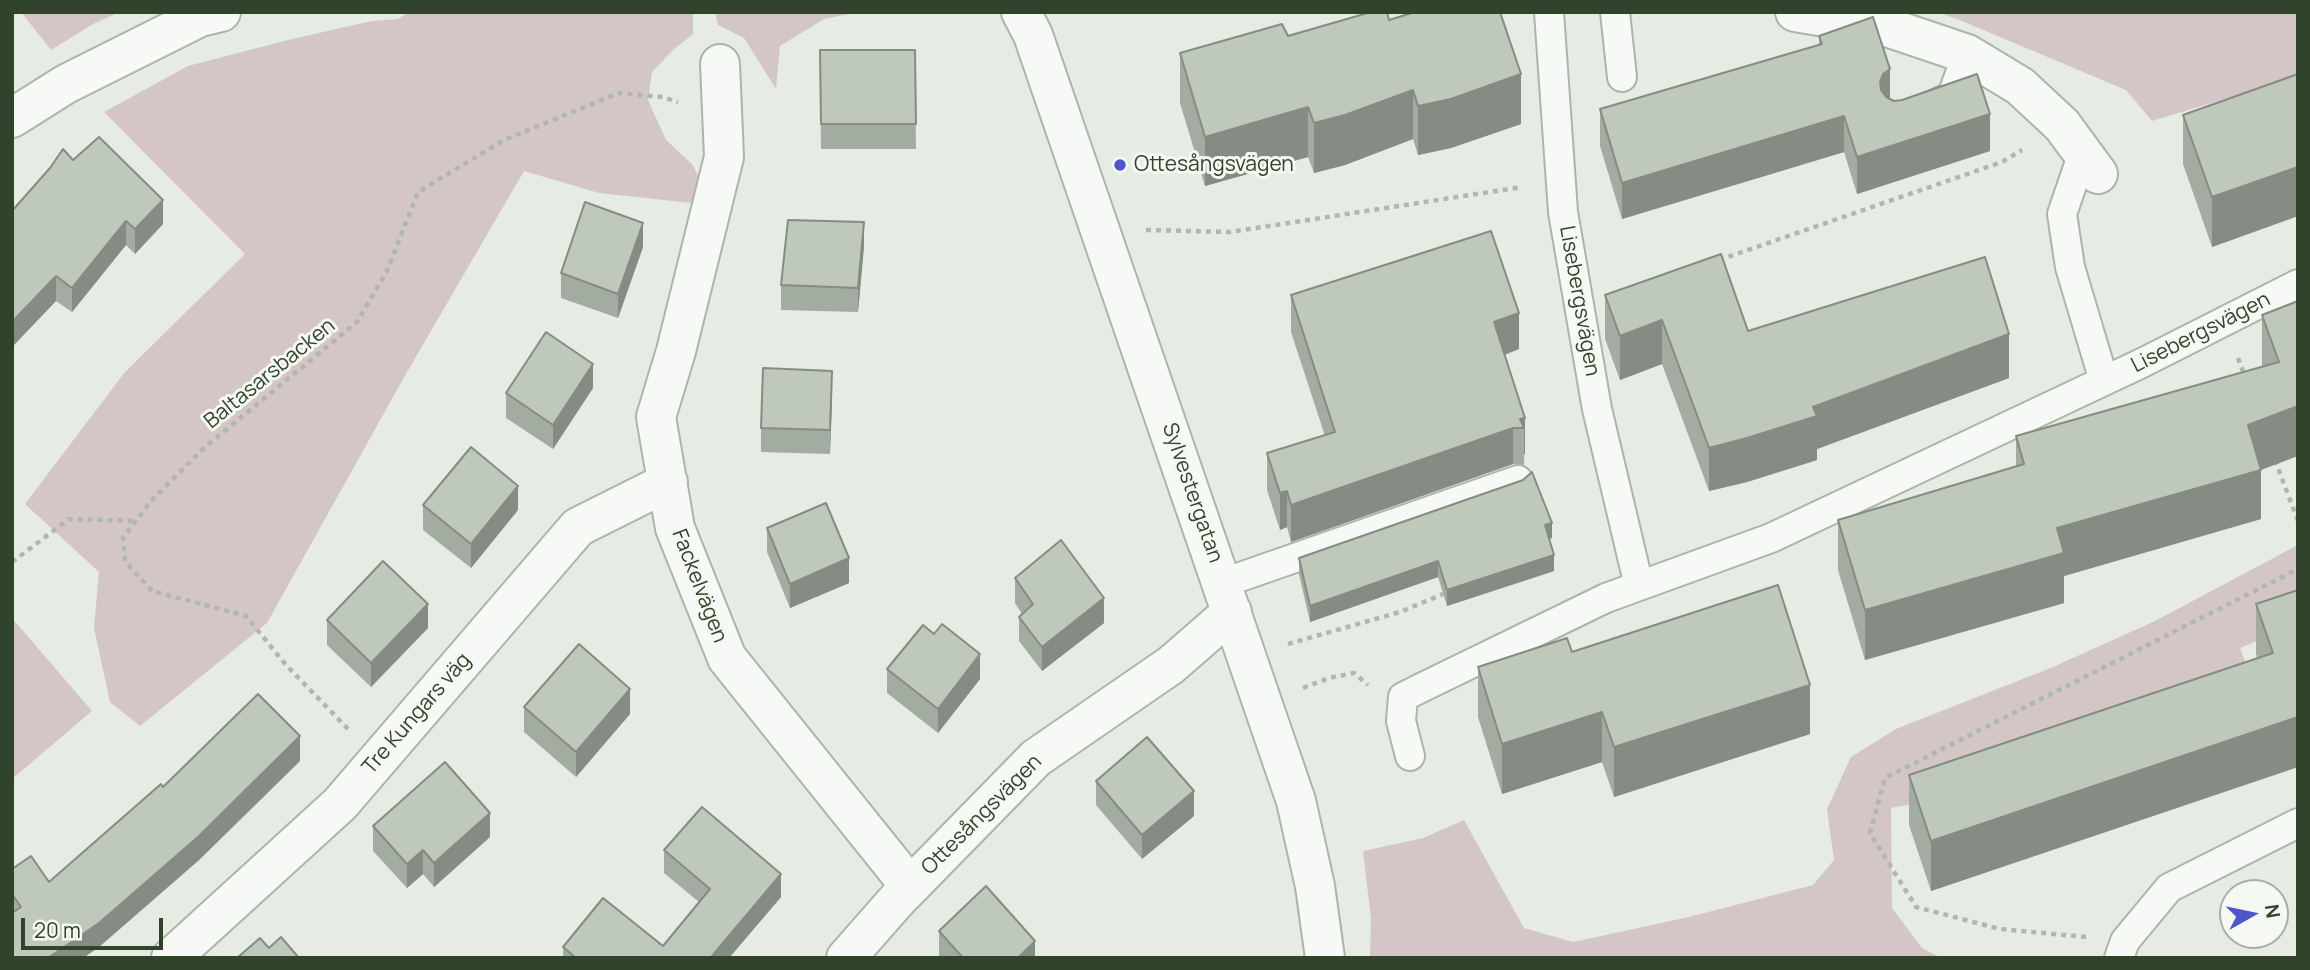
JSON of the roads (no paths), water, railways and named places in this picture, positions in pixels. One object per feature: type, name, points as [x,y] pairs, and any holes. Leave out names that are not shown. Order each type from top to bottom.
[{"type":"street","points":[[12,118],[66,84],[200,17],[221,12]]},
{"type":"street","points":[[1795,12],[1890,27],[1967,54],[2020,86],[2081,150]]},
{"type":"street","name":"Sylvestergatan","points":[[1027,24],[1297,801],[1315,886],[1325,958]]},
{"type":"street","name":"Fackelvägen","points":[[720,64],[724,157],[676,351],[656,417],[675,527],[727,658],[910,886]]},
{"type":"street","name":"Tre Kungars väg","points":[[170,958],[340,804],[578,527],[667,482]]},
{"type":"street","name":"Ottesångsvägen","points":[[850,956],[910,886],[1036,758],[1171,664],[1227,598]]},
{"type":"lane","name":"Lisebergsvägen","points":[[1549,12],[1563,212],[1593,301],[1597,409],[1639,586]]},
{"type":"lane","points":[[1615,12],[1622,77]]},
{"type":"lane","points":[[1908,116],[1952,96],[1967,54]]},
{"type":"lane","name":"Lisebergsvägen","points":[[2081,150],[2062,214],[2070,267],[2104,381]]},
{"type":"lane","name":"Lisebergsvägen","points":[[1410,756],[1401,721],[1403,698],[1606,598],[1772,538],[2104,381],[2298,284]]},
{"type":"lane","points":[[1227,598],[1518,480]]},
{"type":"lane","points":[[2122,949],[2169,888],[2298,823]]},
{"type":"place","name":"Ottesångsvägen","points":[[1120,165]]}]
